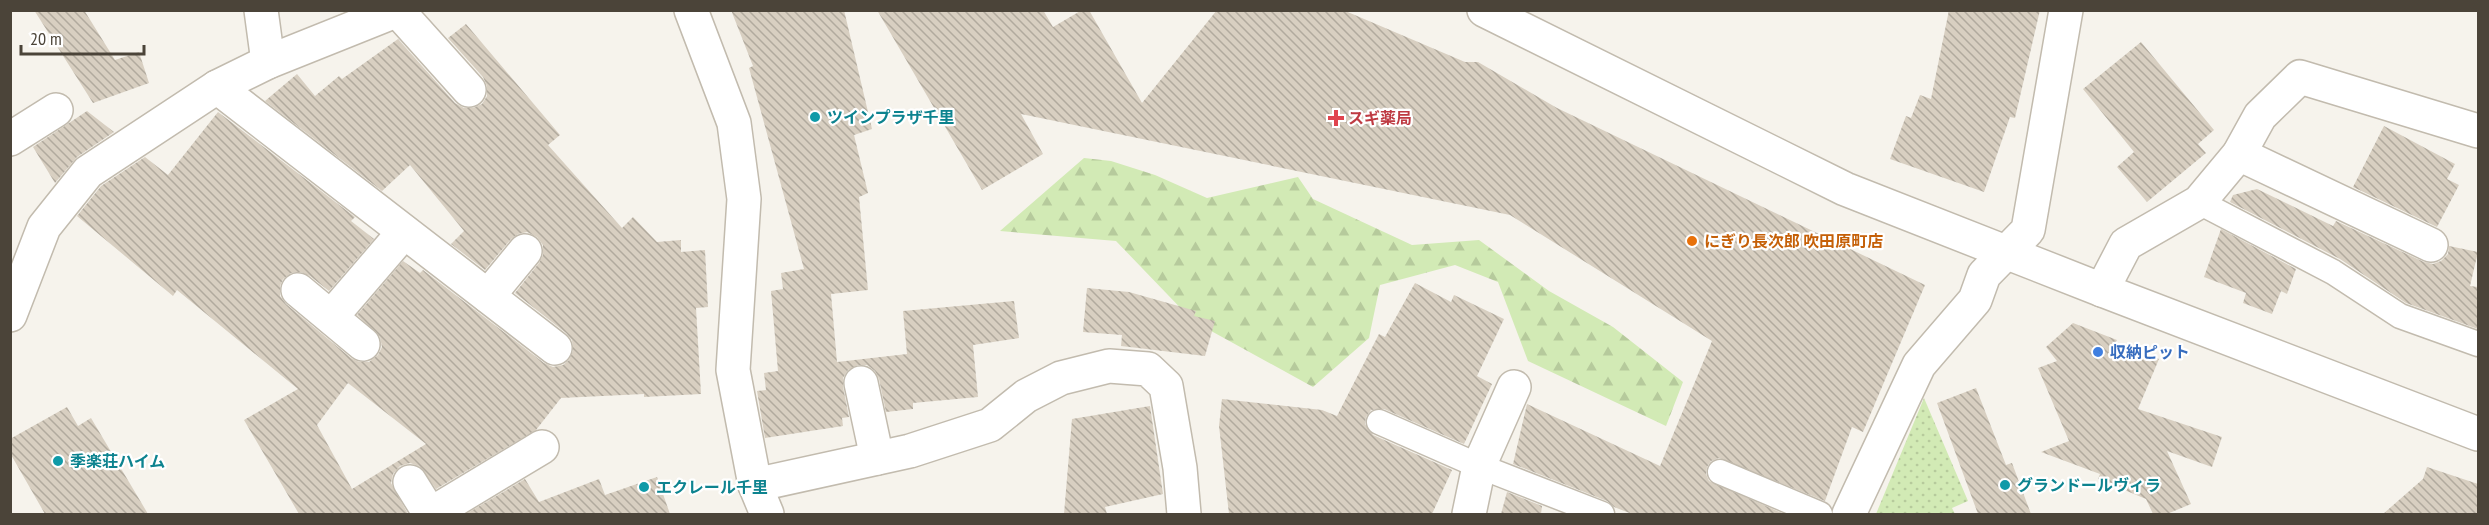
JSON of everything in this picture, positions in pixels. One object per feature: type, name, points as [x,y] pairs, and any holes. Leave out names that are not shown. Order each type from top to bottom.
[{"type":"street","points":[[261,10],[268,62]]},
{"type":"street","points":[[691,10],[734,123],[744,199],[733,370],[761,500],[877,458],[910,451],[990,425],[1026,396],[1061,378],[1109,366],[1148,369],[1166,386],[1184,514]]},
{"type":"street","points":[[1484,10],[1845,189],[2478,434]]},
{"type":"street","points":[[1849,514],[1919,365],[1975,300],[1984,275],[2028,230],[2066,10]]},
{"type":"street","points":[[10,315],[44,227],[88,172],[217,87],[268,62],[398,11],[469,90]]},
{"type":"street","points":[[2102,290],[2126,243],[2199,202],[2239,154],[2260,116],[2300,77],[2478,131]]},
{"type":"street","points":[[217,87],[555,348]]},
{"type":"street","points":[[10,139],[56,110]]},
{"type":"street","points":[[2239,154],[2431,245]]},
{"type":"street","points":[[331,317],[405,232]]},
{"type":"street","points":[[488,296],[525,251]]},
{"type":"street","points":[[298,290],[363,344]]},
{"type":"street","points":[[861,384],[877,458]]},
{"type":"street","points":[[1469,514],[1479,466],[1514,387]]},
{"type":"street","points":[[410,482],[431,514],[542,447]]},
{"type":"lane","points":[[2199,202],[2333,272],[2400,316],[2478,344]]},
{"type":"lane","points":[[1380,422],[1479,466],[1602,514]]},
{"type":"lane","points":[[1720,472],[1820,514]]},
{"type":"green space","points":[[1084,158],[1111,161],[1155,175],[1207,198],[1298,177],[1313,199],[1412,245],[1479,240],[1549,291],[1613,327],[1683,382],[1666,426],[1528,361],[1498,282],[1455,265],[1380,285],[1369,338],[1313,387],[1193,321],[1116,241],[1000,231]]},
{"type":"green space","points":[[1924,398],[1968,501],[1952,508],[1955,514],[1876,514]]},
{"type":"building","points":[[34,10],[84,10],[115,60],[139,52],[149,83],[93,103]]},
{"type":"building","points":[[731,10],[844,10],[872,129],[854,135],[868,193],[859,197],[868,290],[831,294],[837,362],[907,354],[903,311],[1014,301],[1019,338],[973,345],[978,397],[913,403],[913,409],[886,412],[875,371],[867,365],[858,365],[848,370],[843,378],[849,417],[842,418],[843,426],[765,438],[757,391],[766,390],[764,373],[778,371],[771,291],[783,289],[781,273],[804,269],[749,68],[753,66]]},
{"type":"building","points":[[877,10],[1043,10],[1053,27],[1082,10],[1089,10],[1142,103],[1217,10],[1343,10],[1465,62],[1478,62],[1557,108],[1925,285],[1863,432],[1852,427],[1825,501],[1719,458],[1711,461],[1707,467],[1706,474],[1709,481],[1784,514],[1632,514],[1614,507],[1607,501],[1513,464],[1527,404],[1660,466],[1712,341],[1510,215],[1021,114],[1043,154],[982,190]]},
{"type":"building","points":[[1949,10],[2040,10],[2015,118],[2010,117],[1984,192],[1890,159],[1906,116],[1911,118],[1920,95],[1931,99]]},
{"type":"building","points":[[466,24],[560,135],[548,145],[622,228],[633,217],[657,242],[681,240],[681,252],[705,250],[708,307],[696,308],[701,394],[561,398],[536,430],[436,489],[419,466],[410,463],[400,466],[393,474],[391,483],[408,514],[299,514],[244,420],[298,389],[177,290],[173,296],[77,216],[101,186],[145,157],[168,175],[218,112],[355,217],[351,221],[374,239],[329,291],[301,272],[291,273],[283,279],[280,286],[280,296],[286,304],[351,358],[359,362],[369,362],[378,355],[382,347],[380,337],[357,315],[403,261],[420,273],[423,270],[544,363],[553,367],[563,365],[569,360],[573,351],[572,340],[515,293],[543,255],[543,245],[537,237],[527,232],[518,234],[485,270],[451,244],[464,231],[410,165],[382,191],[265,101],[297,74],[315,96],[339,76],[342,79],[398,39],[455,103],[464,108],[473,108],[482,104],[487,96],[487,86],[483,77],[448,38]],"holes":[[[348,383],[426,444],[352,489],[317,425]]]},
{"type":"building","points":[[2141,42],[2214,130],[2198,144],[2206,153],[2147,202],[2117,167],[2134,152],[2083,89]]},
{"type":"building","points":[[87,111],[114,132],[77,157],[55,183],[33,147]]},
{"type":"building","points":[[2384,126],[2455,164],[2447,179],[2459,185],[2437,227],[2353,187]]},
{"type":"building","points":[[2257,189],[2333,226],[2336,221],[2424,262],[2433,264],[2441,261],[2448,254],[2449,246],[2478,252],[2470,286],[2478,287],[2478,329],[2406,303],[2340,259],[2230,202],[2233,195]]},
{"type":"building","points":[[2221,229],[2296,269],[2287,294],[2281,291],[2272,314],[2243,303],[2246,293],[2204,277]]},
{"type":"building","points":[[1415,283],[1451,302],[1454,295],[1504,319],[1477,376],[1492,384],[1464,444],[1384,409],[1371,410],[1366,417],[1365,424],[1373,435],[1452,470],[1432,514],[1229,514],[1219,426],[1222,399],[1322,410],[1337,416],[1379,334],[1385,337]]},
{"type":"building","points":[[1087,288],[1129,292],[1196,311],[1194,316],[1215,321],[1205,356],[1121,346],[1122,335],[1083,332]]},
{"type":"building","points":[[2073,323],[2159,359],[2138,409],[2222,437],[2212,467],[2167,451],[2191,504],[2167,514],[2153,514],[2146,499],[2098,479],[2100,474],[2041,452],[2069,441],[2038,368],[2057,361],[2046,347]]},
{"type":"building","points":[[1976,388],[2006,465],[2012,463],[2031,514],[1978,514],[1937,403]]},
{"type":"building","points":[[1150,406],[1163,494],[1105,507],[1107,514],[1064,514],[1072,419]]},
{"type":"building","name":"季楽荘ハイム","points":[[67,407],[78,426],[91,418],[148,514],[45,514],[10,453],[10,439]]},
{"type":"building","points":[[2427,467],[2478,484],[2478,514],[2383,514],[2423,479]]},
{"type":"building","points":[[657,477],[670,514],[466,514],[525,479],[539,502],[599,479],[605,495]]},
{"type":"building","points":[[1507,492],[1542,506],[1541,514],[1501,514]]},
{"type":"place","name":"ツインプラザ千里","points":[[815,117]]},
{"type":"place","name":"スギ薬局","points":[[1336,118]]},
{"type":"place","name":"にぎり長次郎 吹田原町店","points":[[1692,241]]},
{"type":"place","name":"収納ピット","points":[[2098,352]]},
{"type":"place","name":"季楽荘ハイム","points":[[58,461]]},
{"type":"place","name":"グランドールヴィラ","points":[[2005,485]]},
{"type":"place","name":"エクレール千里","points":[[644,487]]}]
